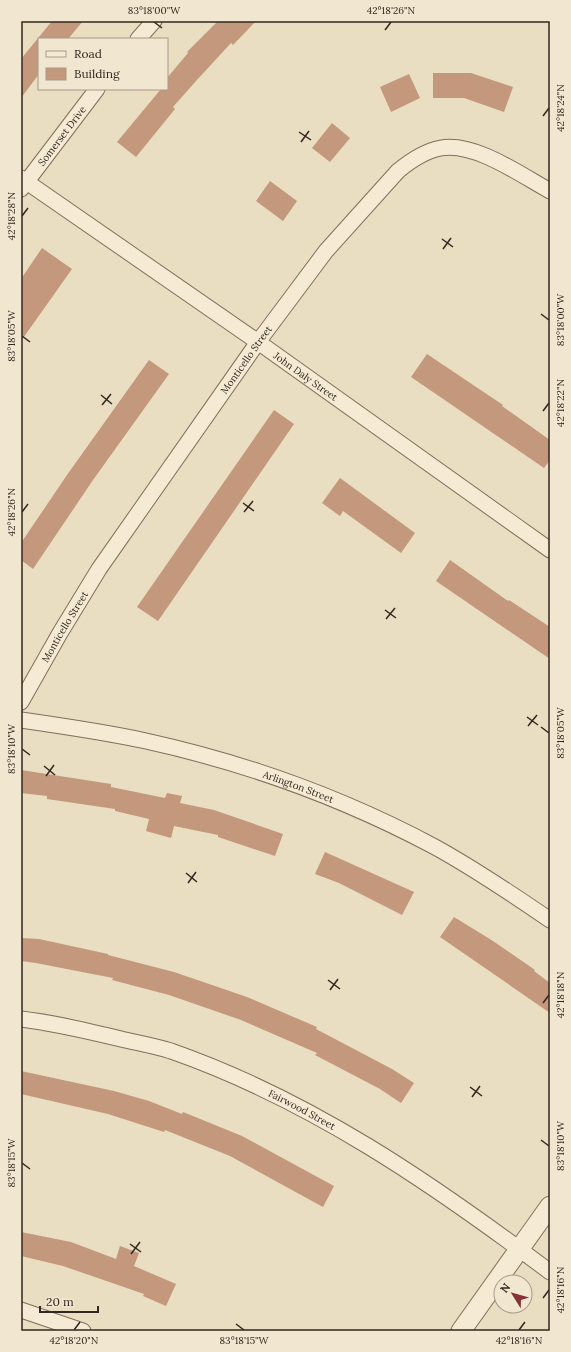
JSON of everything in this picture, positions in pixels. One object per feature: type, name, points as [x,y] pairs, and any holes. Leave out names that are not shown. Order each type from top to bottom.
[{"type":"street","points":[[139,38],[154,21]]},
{"type":"street","name":"Somerset Drive","points":[[23,183],[95,90]]},
{"type":"street","name":"Monticello Street","points":[[21,702],[60,633],[99,569],[258,342],[302,281],[359,212],[398,171],[421,155],[440,148],[467,150],[490,158],[550,191]]},
{"type":"street","name":"John Daly Street","points":[[23,183],[258,342],[550,550]]},
{"type":"street","name":"Arlington Street","points":[[21,720],[98,731],[147,741],[240,767],[324,796],[370,815],[435,847],[498,884],[550,920]]},
{"type":"street","name":"Fairwood Street","points":[[21,1019],[106,1035],[170,1050],[252,1083],[318,1116],[367,1144],[550,1272]]},
{"type":"street","points":[[461,1331],[550,1206]]},
{"type":"street","points":[[21,1310],[83,1331]]},
{"type":"building","points":[[52,21],[83,21],[69,38],[38,38]]},
{"type":"building","points":[[218,21],[256,21],[233,45],[231,43],[173,107],[175,109],[136,157],[117,142],[160,90],[168,90],[168,77],[188,53],[187,52]]},
{"type":"building","points":[[38,38],[38,75],[21,98],[21,59]]},
{"type":"building","points":[[433,73],[471,73],[513,87],[504,112],[464,98],[433,98]]},
{"type":"building","points":[[409,74],[420,98],[391,112],[380,87]]},
{"type":"building","points":[[332,123],[350,138],[330,162],[312,148]]},
{"type":"building","points":[[270,181],[297,201],[283,221],[256,201]]},
{"type":"building","points":[[42,248],[72,269],[21,341],[21,279]]},
{"type":"building","points":[[427,354],[503,405],[502,406],[550,440],[550,460],[544,468],[411,377]]},
{"type":"building","points":[[149,360],[169,374],[93,480],[33,569],[21,560],[21,543],[67,475]]},
{"type":"building","points":[[274,410],[294,424],[158,621],[137,607]]},
{"type":"building","points":[[340,478],[415,533],[401,553],[343,511],[340,516],[322,503]]},
{"type":"building","points":[[450,560],[508,601],[509,600],[550,627],[550,659],[436,581]]},
{"type":"building","points":[[21,770],[111,784],[111,787],[165,798],[167,793],[182,796],[180,803],[214,810],[283,834],[275,856],[218,837],[218,835],[174,826],[171,838],[146,831],[149,819],[115,811],[115,809],[47,799],[47,796],[21,793]]},
{"type":"building","points":[[325,852],[414,892],[402,915],[339,883],[315,874]]},
{"type":"building","points":[[454,917],[493,941],[535,970],[534,971],[550,983],[550,1013],[440,937]]},
{"type":"building","points":[[21,938],[39,939],[108,954],[174,972],[247,997],[317,1027],[316,1029],[392,1069],[414,1083],[401,1103],[380,1089],[315,1055],[317,1053],[241,1020],[169,995],[112,980],[113,978],[21,961]]},
{"type":"building","points":[[21,1071],[114,1091],[149,1101],[182,1114],[183,1112],[242,1136],[334,1186],[323,1207],[230,1156],[165,1130],[164,1132],[108,1114],[21,1094]]},
{"type":"building","points":[[21,1232],[71,1242],[116,1259],[120,1246],[139,1253],[134,1266],[176,1284],[166,1306],[143,1296],[144,1294],[63,1266],[21,1256]]}]
